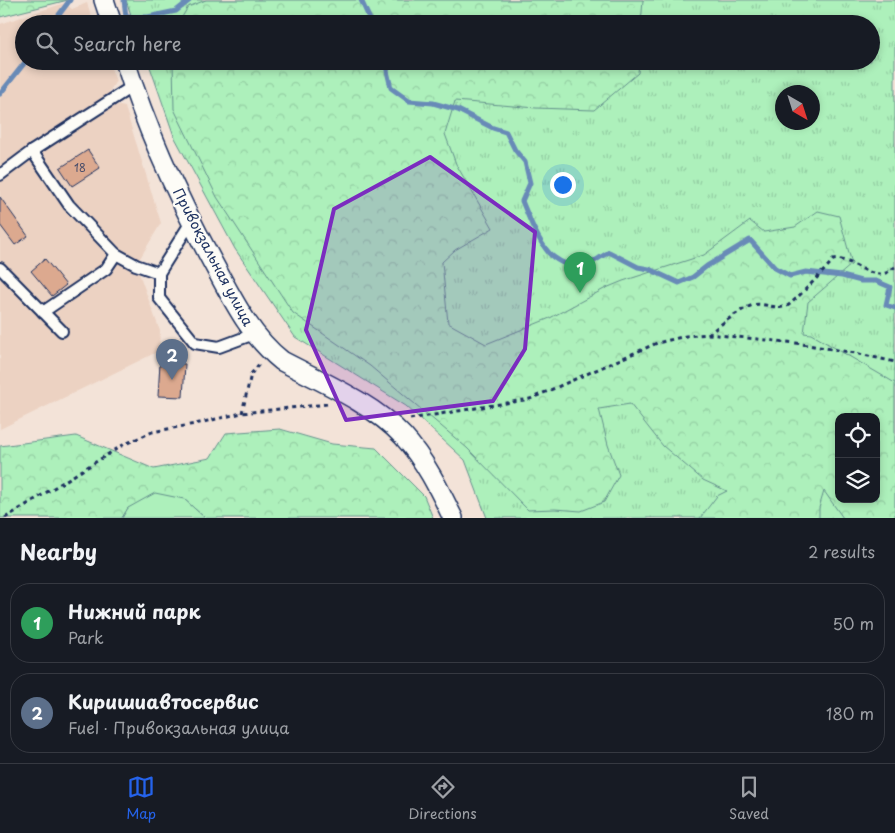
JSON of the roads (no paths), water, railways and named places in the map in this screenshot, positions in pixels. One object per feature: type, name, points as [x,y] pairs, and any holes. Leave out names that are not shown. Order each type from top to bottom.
[{"type":"street","points":[[104,0],[109,15]]},
{"type":"street","name":"Привокзальная улица","points":[[128,70],[150,131],[191,222],[254,334],[270,351],[282,360],[368,407],[403,436],[431,473],[454,518]]},
{"type":"lane","points":[[0,174],[32,151],[133,86]]},
{"type":"lane","points":[[32,151],[69,205],[116,254],[136,265],[159,273]]},
{"type":"lane","points":[[191,222],[159,273],[159,298],[195,343],[219,347],[254,334]]},
{"type":"lane","points":[[43,312],[106,270],[116,254]]},
{"type":"lane","points":[[0,268],[62,331]]},
{"type":"waterway","points":[[59,15],[70,0]]},
{"type":"waterway","points":[[124,0],[126,15]]},
{"type":"waterway","points":[[157,15],[176,11],[190,0]]},
{"type":"waterway","points":[[361,0],[368,15]]},
{"type":"waterway","points":[[0,94],[19,70]]},
{"type":"waterway","points":[[387,70],[391,88],[409,101],[433,103],[458,110],[493,128],[506,132],[515,150],[525,162],[530,183],[522,201],[530,221],[549,253],[564,263],[580,270],[609,252],[638,267],[649,269],[679,283],[693,277],[707,266],[750,240],[775,268],[790,276],[806,272],[842,276],[861,281],[876,281],[890,287],[886,305],[895,308]]},
{"type":"place","name":"Нижний парк","points":[[580,293]]},
{"type":"place","name":"Киришиавтосервис","points":[[172,380]]}]
